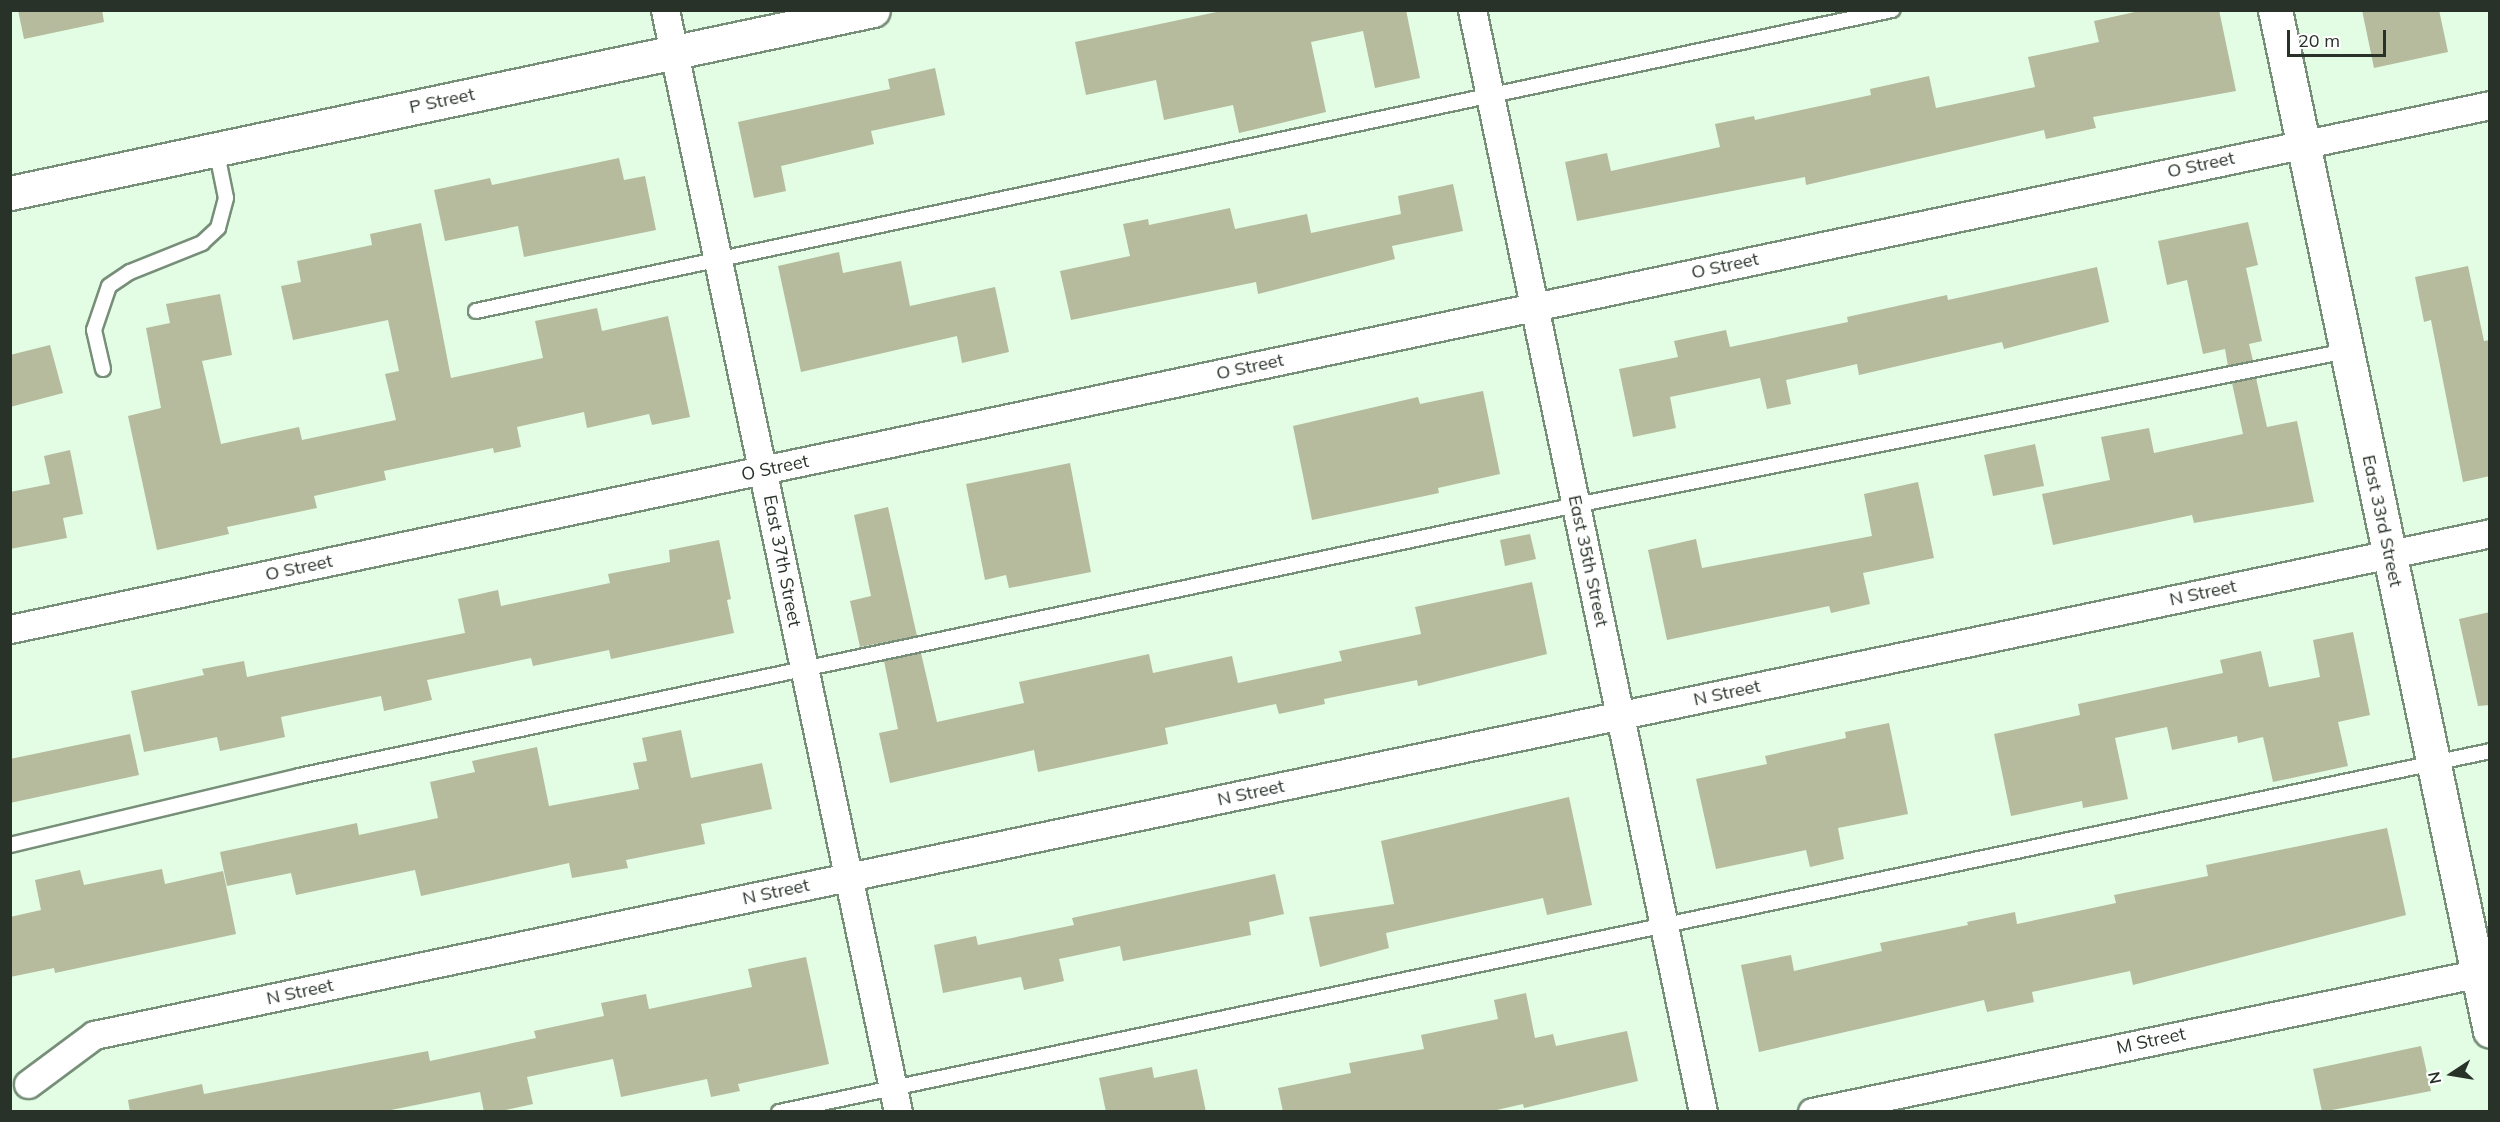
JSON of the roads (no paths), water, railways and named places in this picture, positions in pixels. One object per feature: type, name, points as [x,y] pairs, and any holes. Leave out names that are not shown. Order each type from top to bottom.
[{"type":"street","name":"East 37th Street","points":[[664,10],[764,470],[896,1100]]},
{"type":"street","name":"P Street","points":[[10,193],[873,10]]},
{"type":"street","name":"East 35th Street","points":[[1472,10],[1537,306],[1576,505],[1703,1112]]},
{"type":"street","name":"East 33rd Street","points":[[2275,10],[2305,143],[2433,763],[2483,972],[2490,1031]]},
{"type":"street","name":"O Street","points":[[10,629],[2490,105]]},
{"type":"street","name":"N Street","points":[[28,1084],[94,1035],[2490,533]]},
{"type":"street","name":"M Street","points":[[1812,1112],[2483,972]]},
{"type":"lane","points":[[476,311],[1892,10]]},
{"type":"lane","points":[[103,369],[94,330],[109,286],[130,272],[202,243],[218,228],[226,198],[216,149]]},
{"type":"lane","points":[[10,845],[299,776],[1576,505],[2347,351]]},
{"type":"lane","points":[[779,1112],[896,1100],[1664,925],[2490,751]]}]
